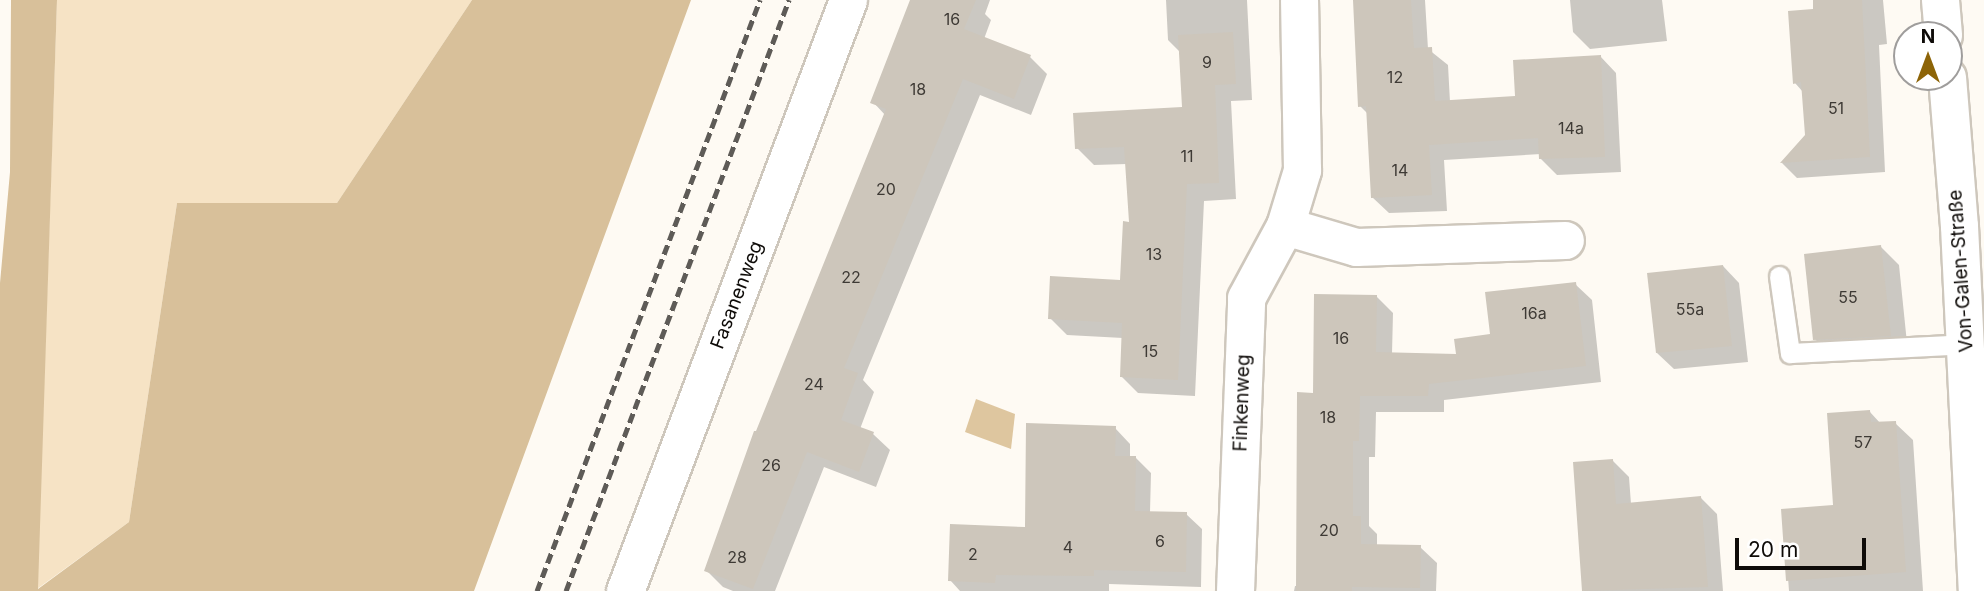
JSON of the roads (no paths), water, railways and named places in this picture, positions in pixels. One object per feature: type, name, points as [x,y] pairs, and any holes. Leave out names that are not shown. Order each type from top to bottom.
[{"type":"street","name":"Fasanenweg","points":[[625,591],[848,0]]},
{"type":"street","name":"Finkenweg","points":[[1235,591],[1246,298],[1285,226],[1302,170],[1299,0]]},
{"type":"street","points":[[1940,0],[1942,21]]},
{"type":"street","name":"Von-Galen-Straße","points":[[1948,91],[1965,344],[1976,400],[1977,591]]},
{"type":"street","points":[[1285,226],[1356,247],[1565,240]]},
{"type":"lane","points":[[1779,276],[1790,353],[1965,344]]},
{"type":"railway","points":[[537,591],[760,0]]},
{"type":"railway","points":[[566,591],[789,0]]}]
